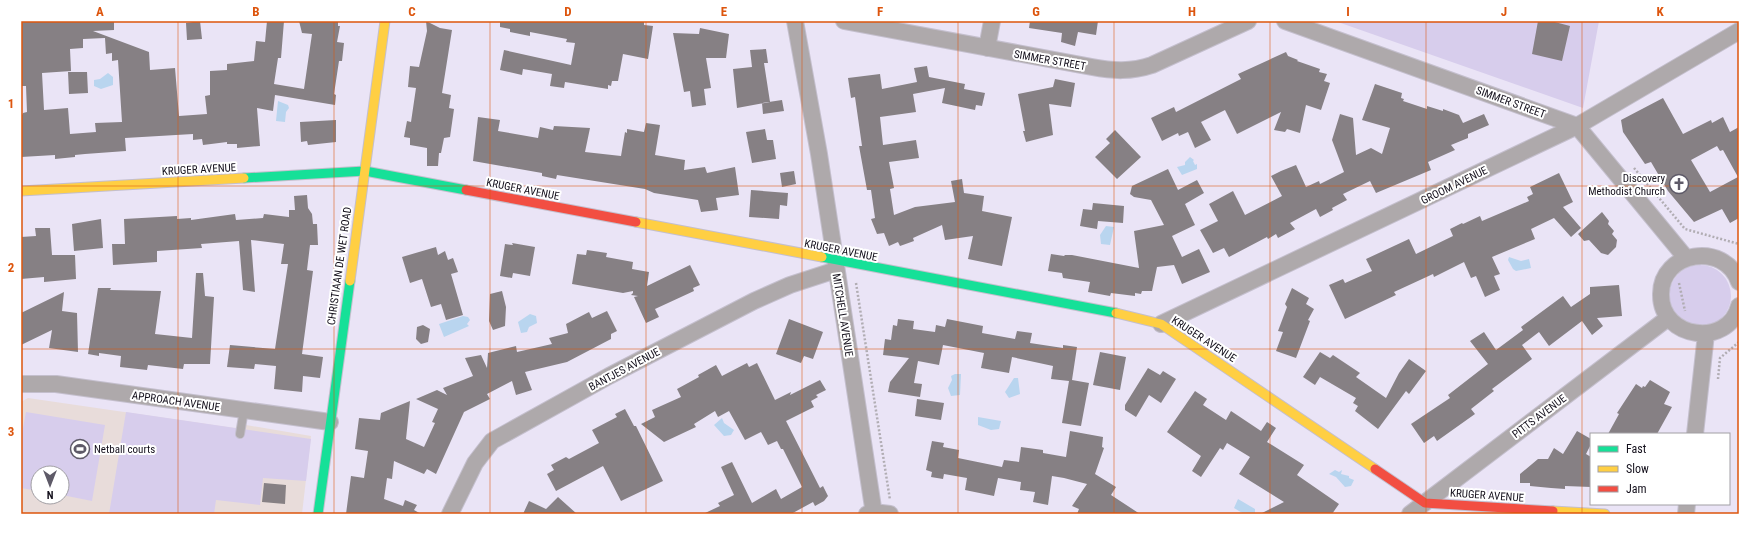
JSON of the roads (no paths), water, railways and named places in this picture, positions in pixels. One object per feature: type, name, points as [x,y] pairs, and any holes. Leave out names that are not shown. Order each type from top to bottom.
[{"type":"street","name":"CHRISTIAAN DE WET ROAD","points":[[318,514],[385,21]]},
{"type":"street","name":"MITCHELL AVENUE","points":[[795,21],[819,154],[871,513]]},
{"type":"street","name":"SIMMER STREET","points":[[844,21],[1109,70],[1138,70],[1248,21]]},
{"type":"street","points":[[986,48],[992,21]]},
{"type":"street","name":"SIMMER STREET","points":[[1285,21],[1577,126]]},
{"type":"street","name":"GROOM AVENUE","points":[[1161,324],[1577,126],[1739,31]]},
{"type":"street","points":[[1577,126],[1686,258]]},
{"type":"street","name":"KRUGER AVENUE","points":[[21,191],[365,172],[835,266],[1101,310],[1161,324],[1425,503],[1605,514]]},
{"type":"street","points":[[1737,275],[1727,264],[1712,257],[1696,255],[1675,264],[1667,273],[1662,284],[1661,296],[1663,307],[1668,318],[1679,328],[1692,334],[1706,334],[1719,330],[1730,322],[1738,311],[1739,306]]},
{"type":"street","name":"BANTJES AVENUE","points":[[450,514],[476,463],[492,441],[609,376],[754,301],[835,266]]},
{"type":"street","name":"PITTS AVENUE","points":[[1410,514],[1668,318]]},
{"type":"street","points":[[1695,433],[1706,334]]},
{"type":"street","name":"APPROACH AVENUE","points":[[21,384],[56,384],[330,422]]},
{"type":"street","points":[[871,513],[890,508]]},
{"type":"lane","points":[[240,434],[244,410]]},
{"type":"water","points":[[108,73],[113,77],[113,85],[101,89],[94,86],[94,80],[100,79]]},
{"type":"water","points":[[278,101],[288,105],[289,108],[286,112],[285,122],[276,121]]},
{"type":"water","points":[[1190,157],[1194,160],[1195,165],[1197,164],[1197,169],[1182,175],[1177,167],[1185,165],[1185,162]]},
{"type":"water","points":[[1106,226],[1114,227],[1110,245],[1101,244],[1100,235]]},
{"type":"water","points":[[1509,257],[1521,261],[1529,259],[1531,268],[1516,271],[1513,269],[1508,260]]},
{"type":"water","points":[[530,314],[536,316],[537,323],[529,327],[527,332],[521,333],[518,322]]},
{"type":"water","points":[[463,316],[468,317],[470,320],[467,324],[469,326],[444,337],[439,324]]},
{"type":"water","points":[[961,374],[960,395],[951,396],[948,388],[952,380],[951,376]]},
{"type":"water","points":[[1014,378],[1018,378],[1020,394],[1009,398],[1005,392]]},
{"type":"water","points":[[978,417],[1001,421],[999,429],[991,430],[978,425]]},
{"type":"water","points":[[722,418],[724,423],[734,430],[731,435],[724,436],[714,425]]},
{"type":"water","points":[[1335,470],[1339,472],[1342,470],[1341,474],[1349,476],[1349,478],[1354,480],[1351,486],[1345,487],[1336,477],[1329,474]]},
{"type":"water","points":[[1238,499],[1255,509],[1255,514],[1244,514],[1234,508]]},
{"type":"place","name":"Discovery Methodist Church","points":[[1679,184]]},
{"type":"place","name":"Netball courts","points":[[80,449]]}]
